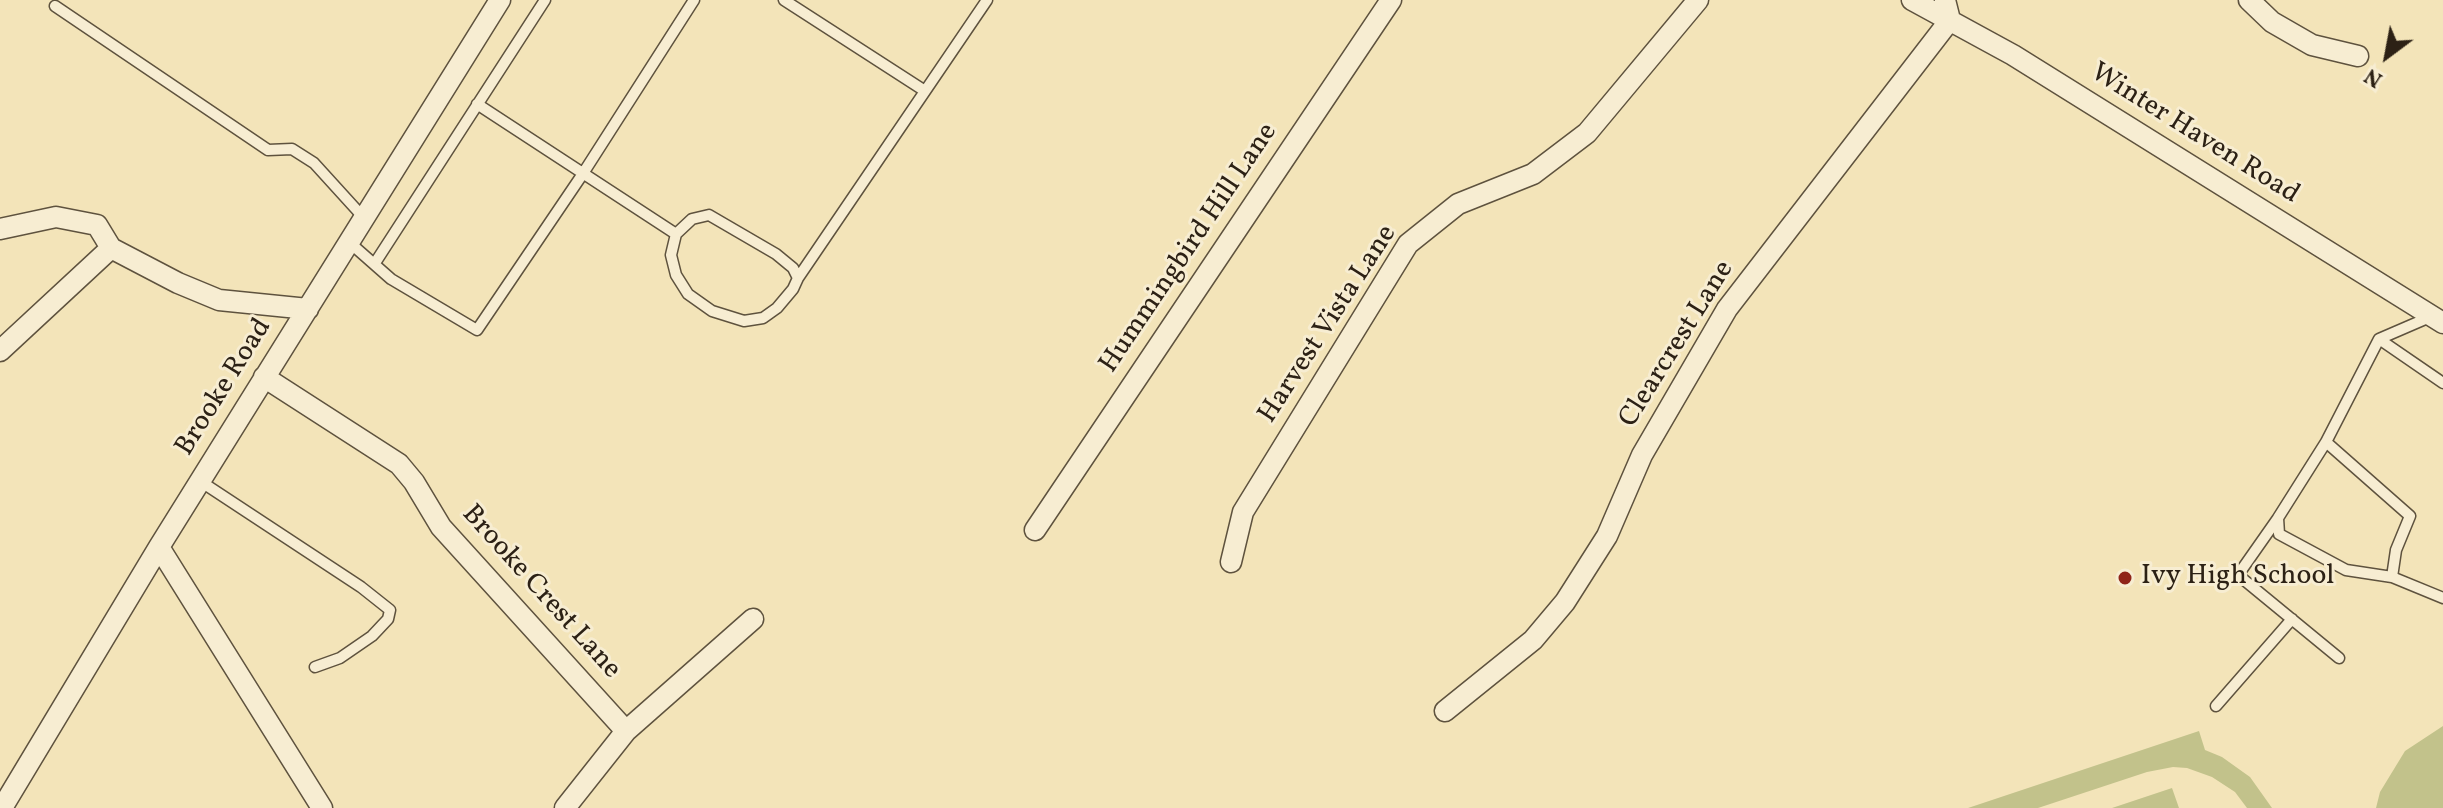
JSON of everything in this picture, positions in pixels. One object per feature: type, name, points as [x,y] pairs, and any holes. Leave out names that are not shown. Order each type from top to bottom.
[{"type":"street","name":"Brooke Road","points":[[2,808],[159,547],[500,0]]},
{"type":"street","name":"Hummingbird Hill Lane","points":[[1035,530],[1391,0]]},
{"type":"street","name":"Harvest Vista Lane","points":[[1231,562],[1243,512],[1408,244],[1458,204],[1533,174],[1587,133],[1698,0]]},
{"type":"street","name":"Winter Haven Road","points":[[1912,0],[1948,10],[2013,55],[2437,320]]},
{"type":"street","points":[[2249,0],[2272,22],[2312,45],[2358,56]]},
{"type":"street","name":"Clearcrest Lane","points":[[1445,711],[1533,640],[1565,602],[1607,536],[1642,455],[1727,309],[1948,10]]},
{"type":"street","points":[[0,229],[56,217],[97,225],[111,248],[178,283],[219,300],[308,309]]},
{"type":"street","points":[[0,351],[111,248]]},
{"type":"street","name":"Brooke Crest Lane","points":[[264,377],[399,464],[414,482],[441,527],[626,731]]},
{"type":"street","points":[[159,547],[322,808]]},
{"type":"street","points":[[565,808],[626,731],[753,619]]},
{"type":"lane","points":[[375,263],[545,0]]},
{"type":"lane","points":[[349,242],[391,279],[477,330],[582,175],[694,0]]},
{"type":"lane","points":[[784,0],[925,91]]},
{"type":"lane","points":[[798,278],[793,268],[776,254],[709,215],[692,219],[676,234],[671,255],[676,275],[688,294],[712,311],[744,321],[763,318],[777,308],[793,289],[987,0]]},
{"type":"lane","points":[[55,6],[268,150],[292,149],[314,163],[364,218]]},
{"type":"lane","points":[[477,104],[676,234]]},
{"type":"lane","points":[[2339,658],[2238,575],[2326,442],[2379,339],[2437,320]]},
{"type":"lane","points":[[2379,339],[2443,383]]},
{"type":"lane","points":[[2326,442],[2410,516],[2396,550],[2392,577]]},
{"type":"lane","points":[[200,481],[361,587],[390,610],[388,619],[372,636],[340,658],[315,667]]},
{"type":"lane","points":[[2278,518],[2279,534],[2346,570],[2392,577],[2443,598]]},
{"type":"lane","points":[[2216,706],[2292,619]]},
{"type":"green space","points":[[2443,726],[2443,808],[2376,808],[2380,792],[2405,751]]},
{"type":"green space","points":[[2199,731],[2205,750],[2222,757],[2250,777],[2272,808],[2247,808],[2235,792],[2212,777],[2187,768],[2173,767],[2147,772],[2038,808],[1968,808]]},
{"type":"green space","points":[[2172,788],[2179,808],[2112,808]]},
{"type":"place","name":"Ivy High School","points":[[2125,578]]}]
